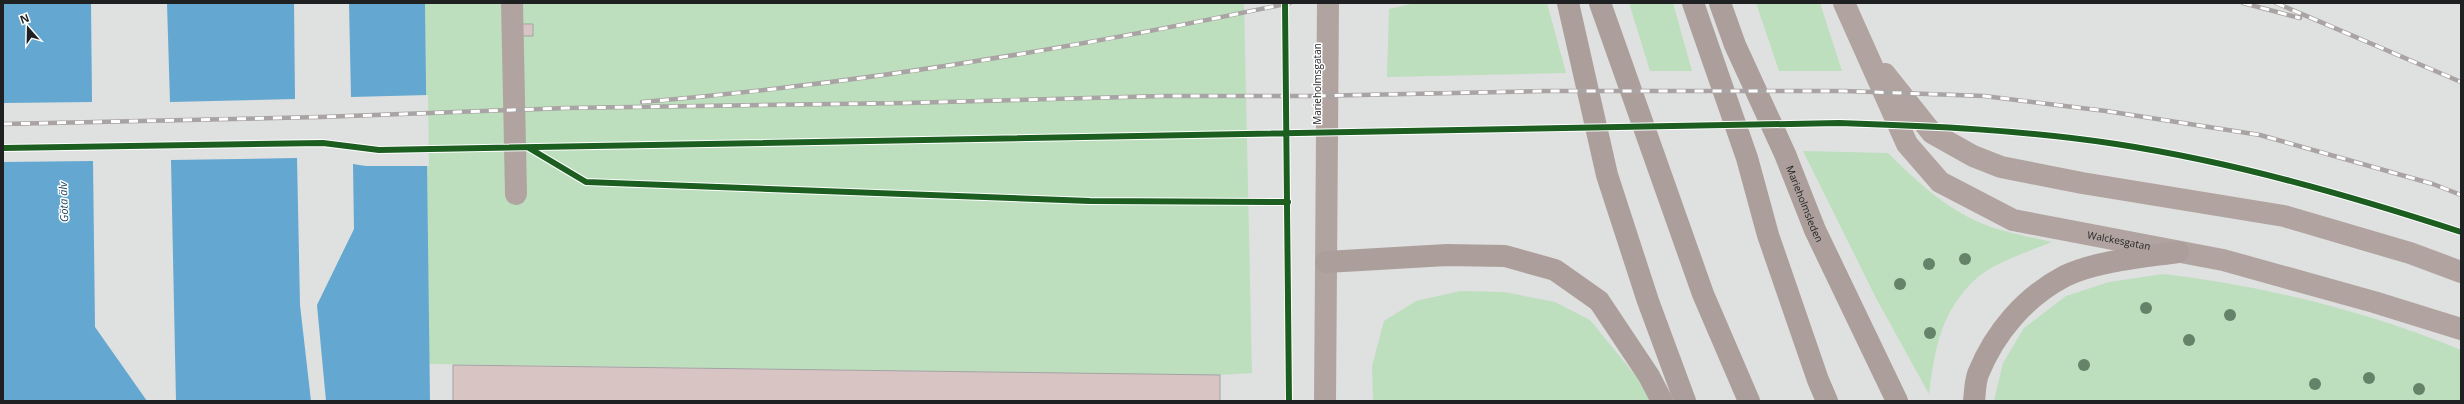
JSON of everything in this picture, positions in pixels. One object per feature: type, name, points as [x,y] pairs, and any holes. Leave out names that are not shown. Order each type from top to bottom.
[{"type":"highway","points":[[1568,3],[1606,175],[1648,301],[1685,401]]},
{"type":"highway","points":[[1600,3],[1703,294],[1749,401]]},
{"type":"highway","points":[[1693,3],[1747,158],[1768,234],[1818,380],[1827,401]]},
{"type":"highway","name":"Marieholmsleden","points":[[1720,3],[1735,45],[1785,154],[1815,230],[1897,401]]},
{"type":"highway","points":[[1974,401],[1978,375],[2002,328],[2032,298],[2066,276],[2117,260],[2178,252]]},
{"type":"highway","points":[[1326,262],[1447,255],[1505,256],[1555,270],[1600,301],[1649,376],[1662,401]]},
{"type":"street","points":[[512,3],[516,194]]},
{"type":"street","name":"Marieholmsgatan","points":[[1325,401],[1328,3]]},
{"type":"street","name":"Walckesgatan","points":[[1844,3],[1907,144],[1940,182],[2013,220],[2222,260],[2374,302],[2461,329]]},
{"type":"street","name":"Walckesgatan","points":[[1860,40],[1932,132],[1973,156],[2002,167],[2075,182],[2284,216],[2410,253],[2461,272]]},
{"type":"green space","points":[[425,3],[1244,3],[1252,373],[1220,375],[429,364]]},
{"type":"green space","points":[[1415,3],[1547,3],[1566,73],[1387,77],[1389,9]]},
{"type":"green space","points":[[1629,3],[1673,3],[1692,71],[1650,71]]},
{"type":"green space","points":[[1756,3],[1820,3],[1842,71],[1779,71]]},
{"type":"green space","points":[[1803,151],[1888,153],[1913,177],[1954,209],[1985,225],[2052,242],[2013,257],[1993,267],[1984,272],[1965,290],[1955,303],[1942,331],[1937,346],[1929,394],[1876,298]]},
{"type":"green space","points":[[2163,274],[2239,285],[2315,302],[2389,323],[2461,350],[2461,401],[1994,401],[2003,363],[2024,328],[2066,296],[2109,282]]},
{"type":"green space","points":[[1460,291],[1504,292],[1555,302],[1590,320],[1648,391],[1652,401],[1373,401],[1372,366],[1384,321],[1416,301]]},
{"type":"water","name":"Göta älv","points":[[3,3],[425,3],[430,401],[3,401]]},
{"type":"pier","points":[[91,3],[167,3],[170,102],[295,99],[294,3],[349,3],[351,97],[428,95],[429,166],[366,166],[353,164],[354,229],[317,305],[326,401],[311,401],[300,305],[297,158],[171,160],[176,401],[147,401],[95,327],[93,161],[3,162],[3,103],[92,102]]},
{"type":"building","points":[[521,24],[533,24],[533,36],[521,36]]},
{"type":"building","points":[[453,365],[1220,375],[1220,401],[453,401]]},
{"type":"railway","points":[[642,102],[805,85],[968,63],[1129,35],[1290,3]]},
{"type":"railway","points":[[2243,3],[2300,18]]},
{"type":"railway","points":[[2276,3],[2461,82]]},
{"type":"railway","points":[[3,124],[321,117],[566,108],[905,103],[1162,96],[1312,96],[1544,91],[1844,91],[1984,96],[2106,111],[2260,135],[2433,184],[2461,195]]},
{"type":"cycle path","points":[[1285,3],[1289,401]]},
{"type":"cycle path","points":[[3,148],[323,143],[379,150],[1839,123],[1874,124],[1978,129],[2047,135],[2160,151],[2290,181],[2376,205],[2461,232]]},
{"type":"cycle path","points":[[529,148],[586,182],[1090,201],[1288,202]]}]
